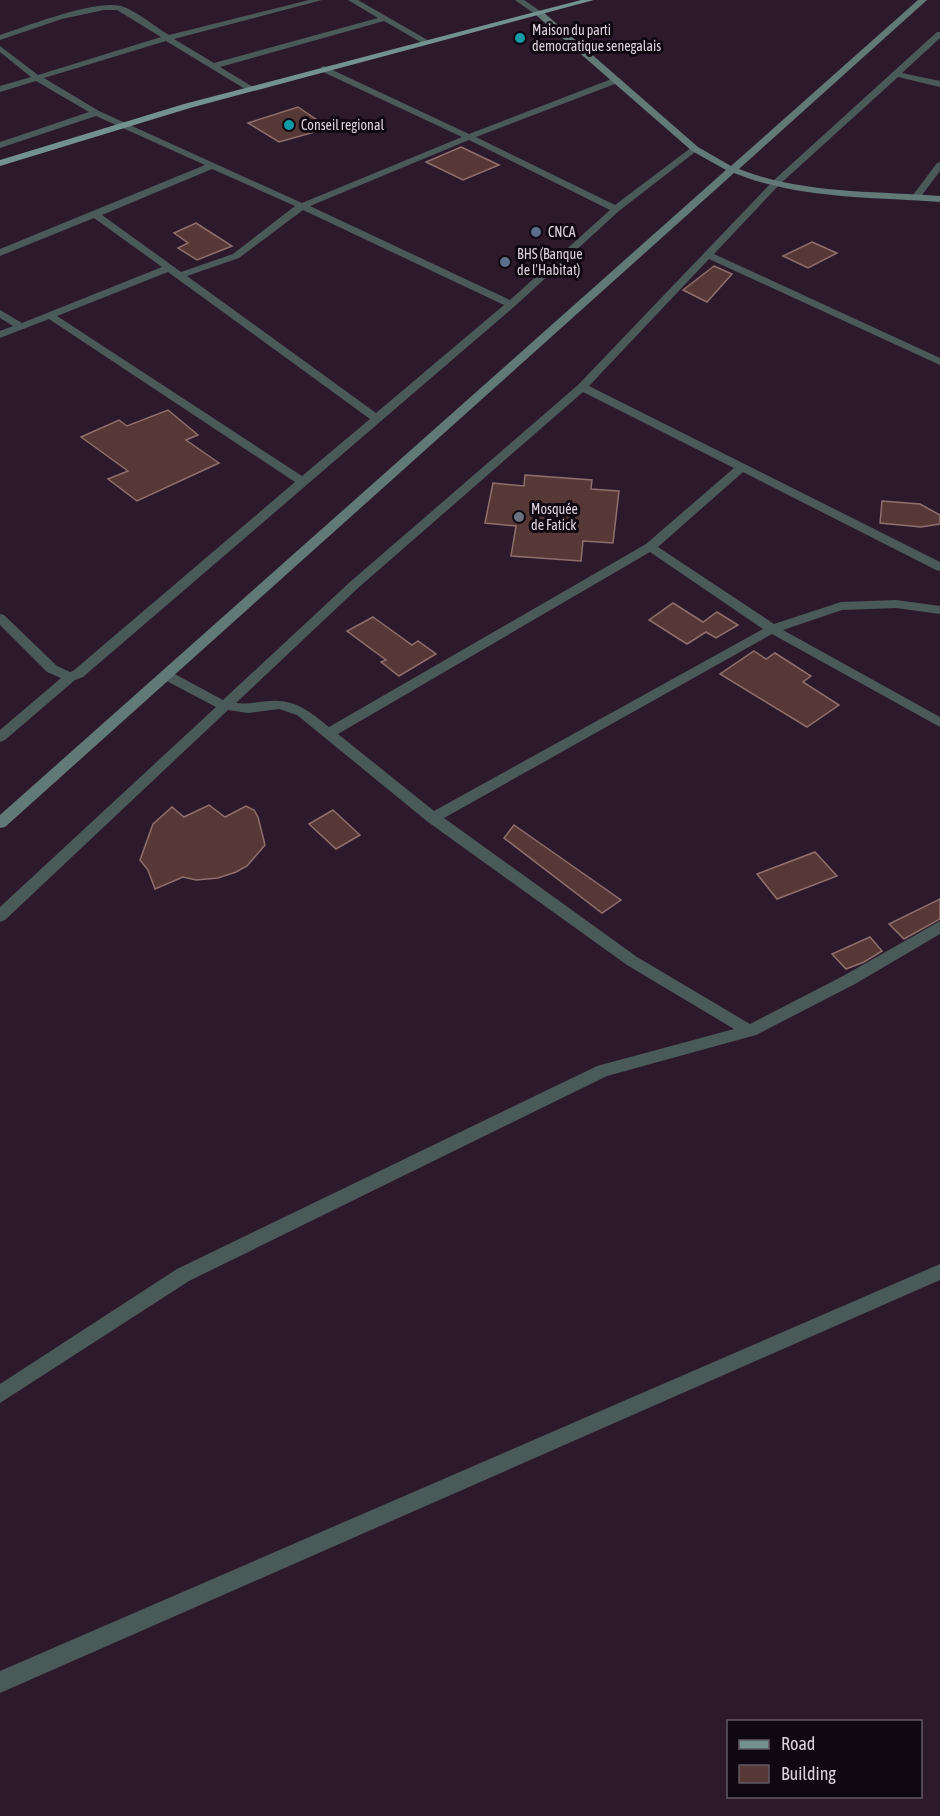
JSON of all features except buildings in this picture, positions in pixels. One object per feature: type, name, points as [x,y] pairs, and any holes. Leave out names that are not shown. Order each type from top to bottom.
[{"type":"main road","points":[[0,164],[120,125],[590,0]]},
{"type":"street","points":[[0,89],[167,38],[318,0]]},
{"type":"street","points":[[351,0],[427,42]]},
{"type":"street","points":[[519,0],[539,13],[695,149],[730,170],[777,183],[940,199]]},
{"type":"street","points":[[0,823],[923,0]]},
{"type":"street","points":[[0,38],[56,19],[110,7],[119,8],[250,89]]},
{"type":"street","points":[[214,66],[387,18]]},
{"type":"street","points":[[0,916],[354,585],[582,387],[710,256],[777,183],[940,34]]},
{"type":"street","points":[[0,48],[37,78],[96,113],[214,165],[511,304]]},
{"type":"street","points":[[324,69],[616,209]]},
{"type":"street","points":[[898,74],[940,84]]},
{"type":"street","points":[[180,275],[236,256],[302,206],[469,137],[617,80]]},
{"type":"street","points":[[0,145],[96,113]]},
{"type":"street","points":[[0,737],[70,677],[78,674],[377,419],[511,304],[616,209],[695,149]]},
{"type":"street","points":[[0,253],[214,165]]},
{"type":"street","points":[[916,197],[940,165]]},
{"type":"street","points":[[95,214],[377,419]]},
{"type":"street","points":[[710,256],[940,362]]},
{"type":"street","points":[[0,335],[169,268]]},
{"type":"street","points":[[0,313],[21,327]]},
{"type":"street","points":[[49,315],[303,482]]},
{"type":"street","points":[[582,387],[940,566]]},
{"type":"street","points":[[329,733],[650,547],[742,467]]},
{"type":"street","points":[[650,547],[772,629],[940,723]]},
{"type":"street","points":[[434,818],[772,629],[841,606],[896,604],[940,610]]},
{"type":"street","points":[[0,618],[52,669],[70,677]]},
{"type":"street","points":[[166,675],[224,705],[249,709],[279,705],[302,712],[434,818],[632,961],[750,1031]]},
{"type":"street","points":[[0,1394],[183,1275],[603,1071],[750,1031],[849,980],[940,927]]},
{"type":"street","points":[[0,1682],[940,1272]]},
{"type":"place","name":"Maison du parti democratique senegalais","points":[[520,38]]},
{"type":"place","name":"Conseil regional","points":[[289,125]]},
{"type":"place","name":"CNCA","points":[[536,232]]},
{"type":"place","name":"BHS (Banque de l'Habitat)","points":[[505,262]]},
{"type":"place","name":"Mosquée de Fatick","points":[[519,517]]}]
